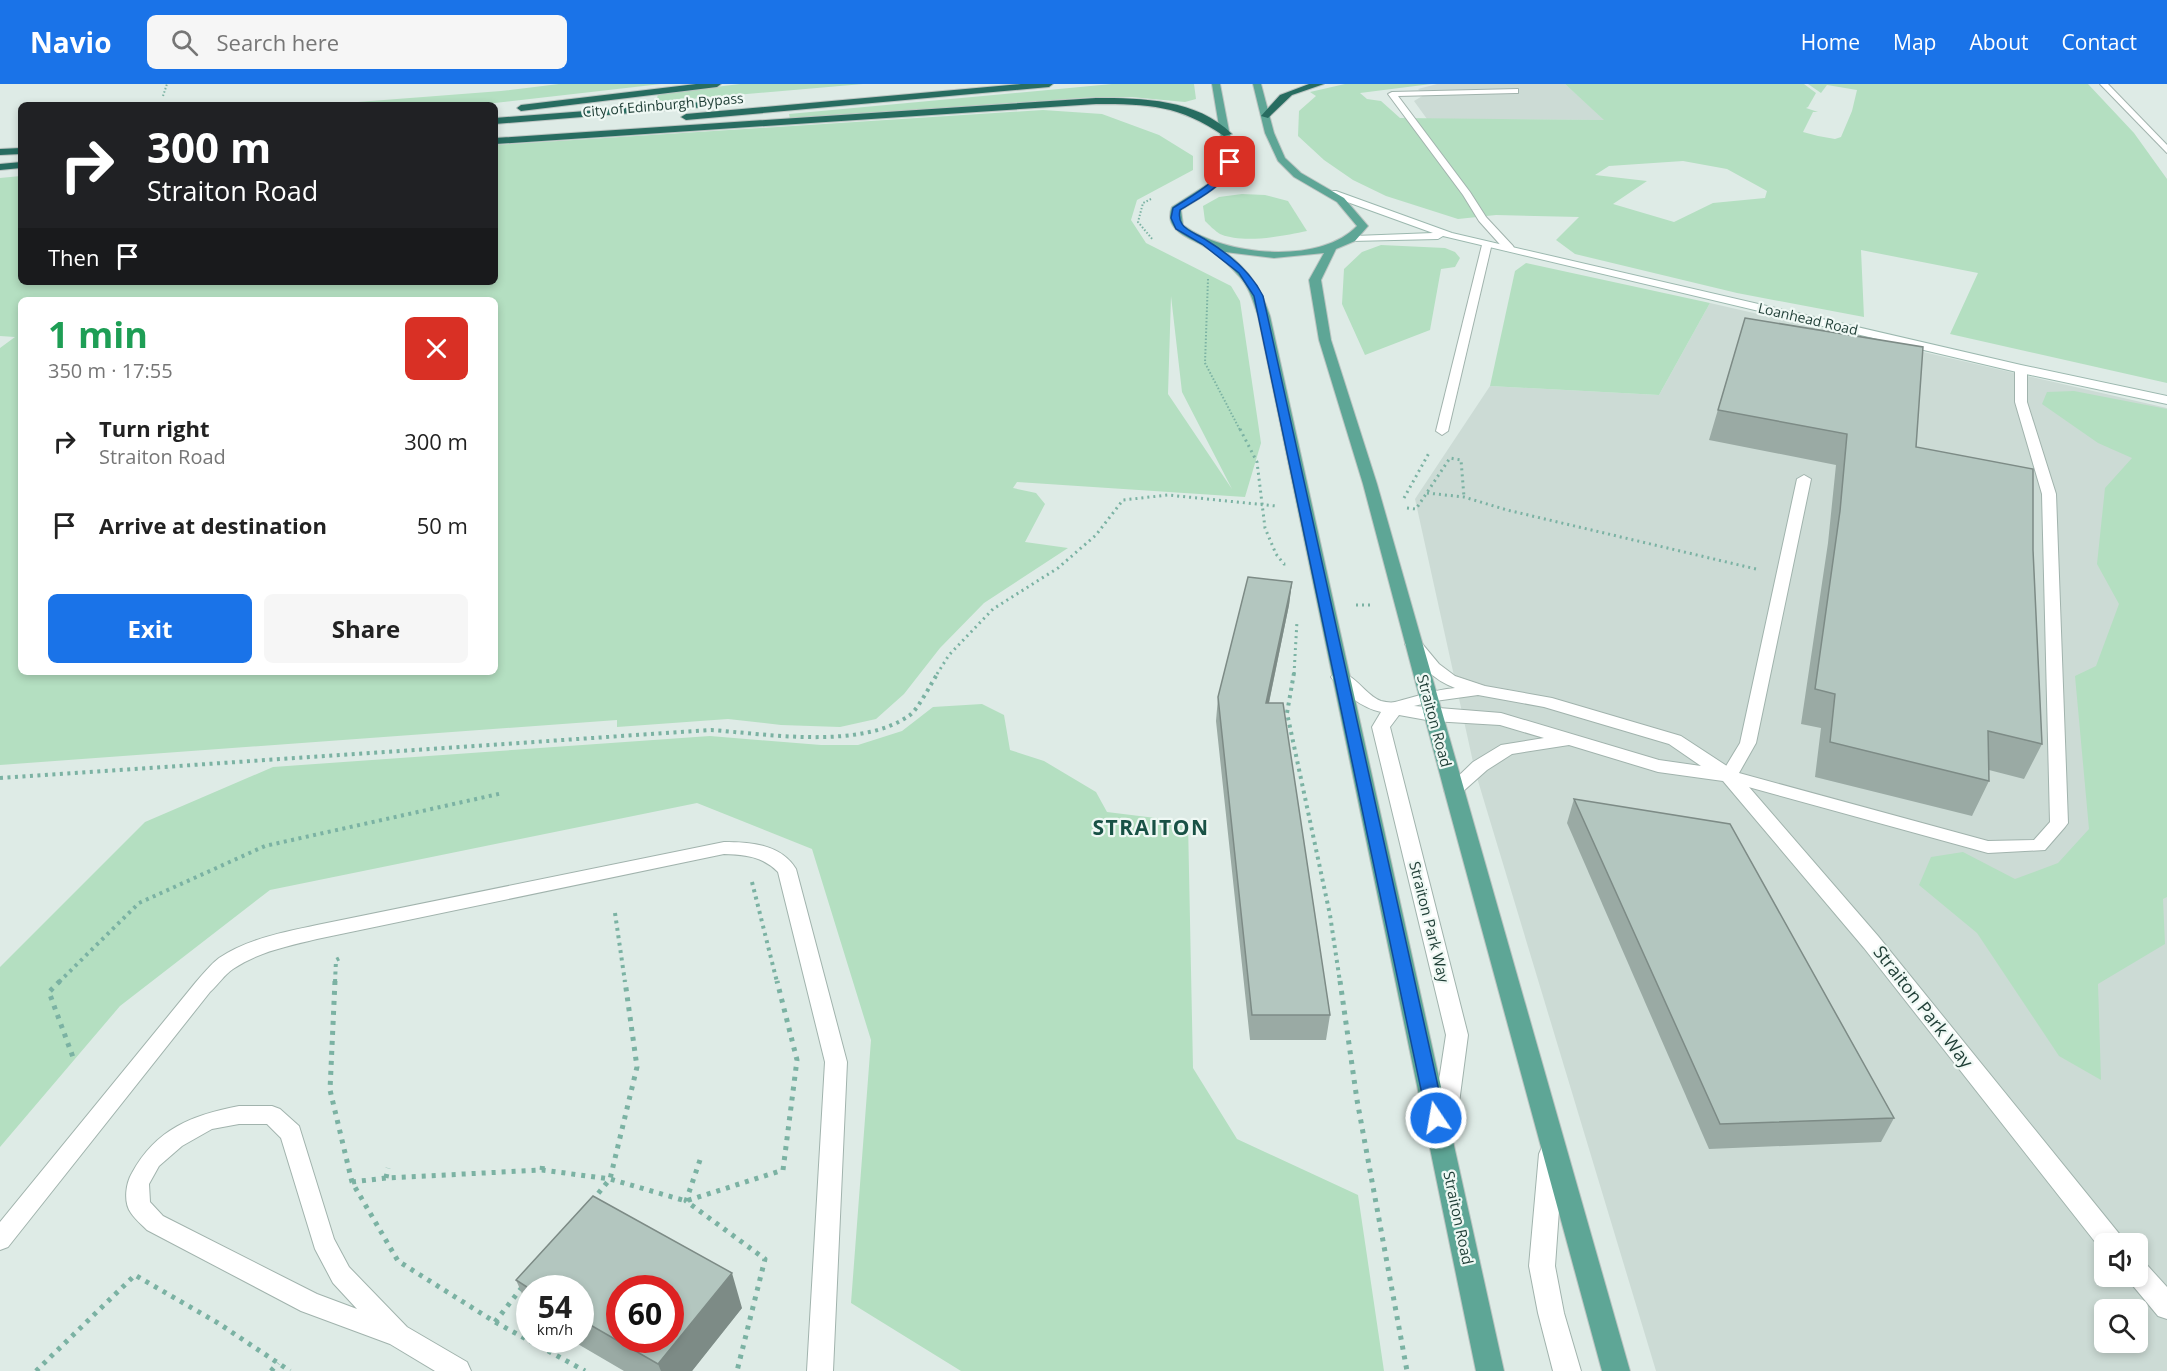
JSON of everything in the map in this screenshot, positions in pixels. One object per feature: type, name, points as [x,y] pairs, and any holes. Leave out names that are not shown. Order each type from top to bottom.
[{"type":"highway","points":[[512,108],[717,84]]},
{"type":"highway","name":"City of Edinburgh Bypass","points":[[498,121],[942,84]]},
{"type":"highway","name":"City of Edinburgh Bypass","points":[[671,119],[1049,84]]},
{"type":"highway","points":[[1265,116],[1280,98],[1294,91],[1320,84]]},
{"type":"highway","points":[[498,141],[1096,101],[1142,103],[1184,111],[1199,116],[1227,134]]},
{"type":"highway","name":"City of Edinburgh Bypass","points":[[498,132],[659,120]]},
{"type":"highway","points":[[0,154],[18,152]]},
{"type":"highway","points":[[0,168],[18,167]]},
{"type":"main road","name":"Straiton Road","points":[[1216,84],[1227,134],[1230,162],[1227,172],[1217,183],[1176,209],[1175,218],[1179,227],[1205,242],[1242,271],[1252,283],[1258,296],[1490,1371]]},
{"type":"main road","points":[[1257,84],[1265,116],[1282,160],[1311,182],[1332,193],[1352,210],[1363,226],[1354,239]]},
{"type":"main road","name":"Straiton Road","points":[[1205,242],[1227,249],[1269,254],[1304,253],[1354,239]]},
{"type":"main road","name":"Straiton Road","points":[[1332,247],[1315,280],[1323,331],[1370,484],[1616,1371]]},
{"type":"street","name":"Loanhead Road","points":[[1332,193],[1449,235],[2021,369],[2167,400]]},
{"type":"street","name":"Loanhead Road","points":[[1354,239],[1449,235]]},
{"type":"street","name":"Straiton Park Way","points":[[1413,644],[1434,668],[1449,680],[1482,691],[1546,702],[1675,740],[1729,776],[1871,942],[2103,1233]]},
{"type":"street","name":"Straiton Park Way","points":[[1340,677],[1362,697],[1375,705],[1394,709],[1430,706],[1482,691]]},
{"type":"street","name":"Straiton Park Way","points":[[1430,706],[1501,719],[1658,766],[1729,776]]},
{"type":"street","name":"Straiton Park Way","points":[[1394,709],[1384,716],[1381,726],[1457,1035],[1441,1141]]},
{"type":"street","name":"Straiton Park Way","points":[[1453,790],[1480,766],[1507,749],[1571,741]]},
{"type":"street","points":[[1552,1140],[1542,1266],[1567,1371]]},
{"type":"street","points":[[2148,1285],[2167,1307]]},
{"type":"lane","points":[[2104,84],[2167,150]]},
{"type":"lane","points":[[1509,248],[1482,219],[1467,194],[1392,94],[1515,91]]},
{"type":"lane","points":[[1442,431],[1487,243]]},
{"type":"lane","points":[[1804,479],[1748,743],[1729,776],[1988,847],[2039,846],[2059,823],[2049,495],[2021,402],[2021,369]]},
{"type":"lane","points":[[0,1240],[203,987],[226,964],[250,951],[279,941],[724,848],[749,849],[774,855],[787,869],[836,1062],[820,1371]]},
{"type":"lane","points":[[398,1335],[341,1275],[323,1242],[291,1133],[272,1115],[239,1114],[208,1121],[174,1139],[151,1159],[138,1184],[139,1206],[155,1223],[310,1303],[398,1335],[458,1371]]},
{"type":"path","points":[[163,96],[167,84]]},
{"type":"path","points":[[1152,198],[1143,203],[1138,222],[1155,242]]},
{"type":"path","points":[[1201,274],[1209,281],[1205,363],[1257,462],[1265,528],[1276,554],[1284,564],[1287,576]]},
{"type":"path","points":[[1442,431],[1400,507],[1416,509],[1450,458],[1461,459],[1464,497]]},
{"type":"path","points":[[1427,493],[1464,497],[1507,510],[1784,575]]},
{"type":"path","points":[[0,778],[711,730],[823,737],[872,732],[911,714],[949,655],[993,609],[1058,568],[1096,534],[1123,500],[1168,495],[1262,506],[1304,508]]},
{"type":"path","points":[[1284,564],[1316,563]]},
{"type":"path","points":[[1354,605],[1403,605]]},
{"type":"path","points":[[1294,609],[1297,620],[1294,673],[1287,713],[1330,915],[1357,1100],[1407,1371]]},
{"type":"path","points":[[74,1060],[49,992],[139,903],[265,846],[503,793]]},
{"type":"path","points":[[686,1201],[783,1170],[797,1060],[752,882]]},
{"type":"path","points":[[588,1206],[610,1179],[637,1066],[615,913]]},
{"type":"path","points":[[350,952],[336,960],[330,1090],[352,1182],[398,1261],[495,1322],[585,1371]]},
{"type":"path","points":[[686,1201],[700,1160]]},
{"type":"path","points":[[542,1170],[543,1161]]},
{"type":"path","points":[[386,1178],[388,1168]]},
{"type":"path","points":[[352,1182],[386,1178],[542,1170],[610,1179],[686,1201],[765,1259],[737,1371]]},
{"type":"path","points":[[36,1371],[135,1275],[218,1323],[290,1371]]},
{"type":"path","points":[[495,1322],[516,1296]]},
{"type":"path","points":[[271,1371],[278,1363]]},
{"type":"shaded area","points":[[1437,84],[1565,84],[1605,120],[1427,119],[1414,101],[1424,95],[1418,89]]},
{"type":"shaded area","points":[[1710,303],[2167,408],[2167,1371],[1656,1371],[1475,771],[1415,499],[1490,386],[1659,395]]},
{"type":"green space","points":[[559,84],[661,84],[498,103],[358,102]]},
{"type":"green space","points":[[740,84],[863,84],[656,102],[658,94]]},
{"type":"green space","points":[[1112,84],[1194,84],[1196,99],[1185,102],[1131,97],[1094,97],[790,119],[789,114]]},
{"type":"green space","points":[[1345,84],[1431,84],[1360,93],[1367,99],[1381,101],[1400,118],[1604,120],[1565,84],[1804,84],[1816,93],[1806,108],[1818,112],[1813,112],[1803,132],[1835,139],[1841,137],[1852,111],[1857,90],[1827,85],[1821,93],[1808,84],[2088,84],[2134,133],[2167,179],[2167,383],[1950,334],[1978,273],[1861,250],[1864,317],[1737,293],[1575,254],[1556,240],[1579,217],[1496,215],[1458,219],[1386,196],[1353,180],[1324,160],[1298,136],[1299,111],[1316,96],[1310,92]],"holes":[[[1683,161],[1727,169],[1767,191],[1765,198],[1713,203],[1674,222],[1613,204],[1647,181],[1595,175],[1609,166]]]},
{"type":"green space","points":[[1043,110],[1102,114],[1159,135],[1193,156],[1193,170],[1137,200],[1131,220],[1146,243],[1231,286],[1240,301],[1261,443],[1245,497],[1017,482],[1013,488],[1036,493],[1045,504],[1025,542],[1068,548],[984,603],[940,648],[904,694],[876,719],[840,727],[781,725],[728,719],[617,727],[617,720],[0,765],[0,348],[15,337],[0,336],[0,178],[18,176],[18,285],[498,285],[498,145]],"holes":[[[1171,296],[1182,392],[1232,489],[1168,394]]]},
{"type":"green space","points":[[1242,194],[1265,195],[1288,201],[1307,231],[1264,238],[1240,238],[1220,234],[1205,221],[1203,206],[1219,197]]},
{"type":"green space","points":[[1381,245],[1445,248],[1455,252],[1460,258],[1455,267],[1441,269],[1430,330],[1365,355],[1342,304],[1344,269],[1362,252]]},
{"type":"green space","points":[[1526,263],[1710,303],[1659,395],[1490,386],[1515,271]]},
{"type":"green space","points":[[2074,391],[2167,409],[2167,897],[2163,899],[2165,944],[2098,984],[2101,1080],[2059,1056],[1977,933],[1919,885],[1931,857],[1963,852],[2015,879],[2058,863],[2089,829],[2075,676],[2096,666],[2119,604],[2097,564],[2105,488],[2132,458],[2098,443],[2042,404],[2047,392]]},
{"type":"green space","points":[[982,704],[1004,715],[1010,750],[1044,761],[1096,792],[1107,812],[1188,822],[1193,1068],[1237,1139],[1358,1195],[1384,1371],[961,1371],[851,1303],[871,1040],[812,849],[697,803],[270,890],[120,1006],[0,1147],[0,967],[145,822],[273,767],[710,736],[821,745],[858,745],[902,731],[933,707]]},
{"type":"building","points":[[1745,318],[1923,347],[1916,447],[2033,469],[2033,550],[2042,744],[1988,731],[1989,781],[1830,742],[1835,694],[1815,689],[1840,511],[1847,434],[1718,410]]},
{"type":"building","points":[[1248,577],[1292,582],[1266,703],[1283,703],[1330,1015],[1252,1015],[1218,697]]},
{"type":"building","points":[[1574,799],[1730,824],[1894,1118],[1720,1124]]},
{"type":"building","points":[[593,1196],[732,1273],[684,1332],[684,1275],[606,1275],[606,1334],[594,1327],[594,1275],[521,1275]]},
{"type":"building","points":[[639,1353],[667,1353],[658,1364]]},
{"type":"district","name":"STRAITON","points":[[1151,828]]},
{"type":"route","points":[[1230,162],[1227,172],[1217,183],[1176,209],[1175,218],[1179,227],[1205,242],[1242,271],[1252,283],[1264,316],[1359,768],[1436,1118]]}]
